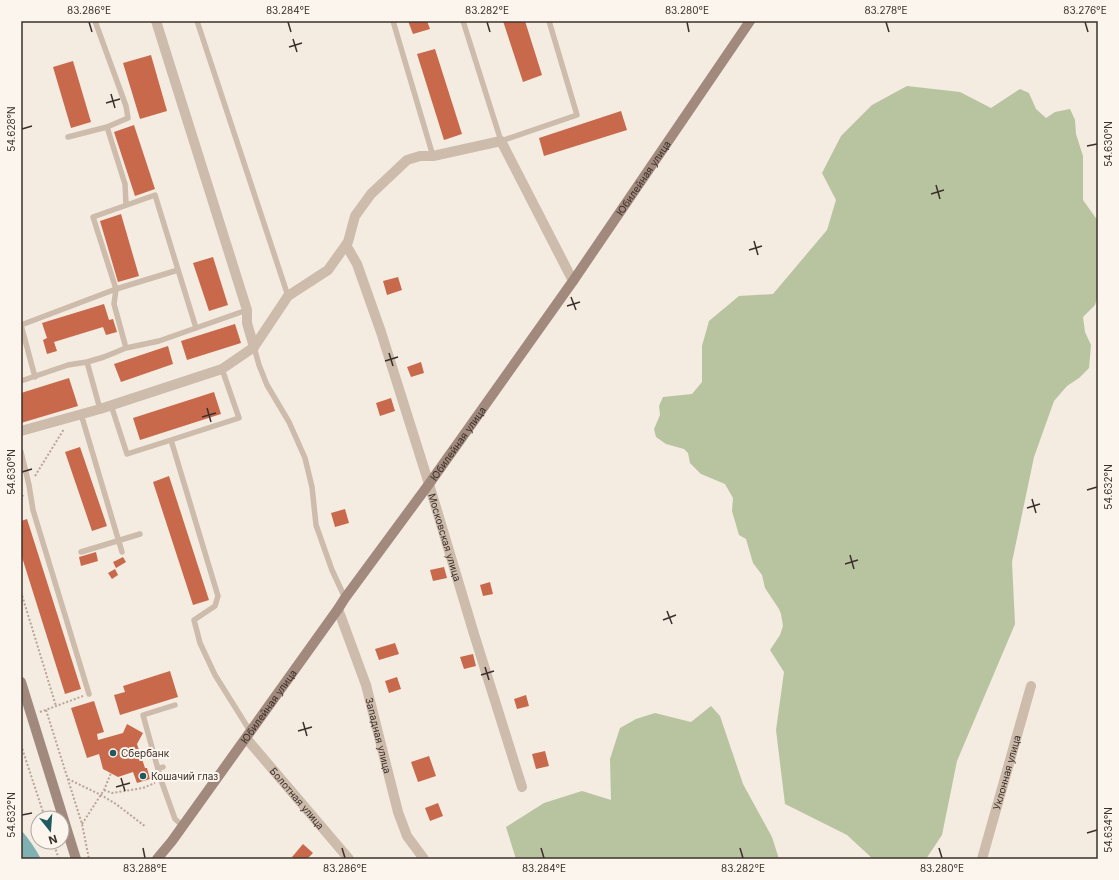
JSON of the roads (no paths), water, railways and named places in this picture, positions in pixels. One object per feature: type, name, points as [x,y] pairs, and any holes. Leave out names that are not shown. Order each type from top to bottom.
[{"type":"main road","name":"Юбилейная улица","points":[[157,859],[183,826],[345,598],[429,484],[572,281],[750,21]]},
{"type":"main road","points":[[21,682],[76,859]]},
{"type":"street","points":[[156,21],[248,310],[247,323],[254,347]]},
{"type":"street","points":[[21,431],[100,409],[222,369],[254,347],[288,296],[328,270],[348,242],[355,216],[371,194],[407,160],[420,156],[433,156],[501,141],[572,281]]},
{"type":"street","name":"Московская улица","points":[[346,245],[357,264],[379,325],[522,787]]},
{"type":"street","name":"Западная улица","points":[[338,609],[366,685],[398,812],[407,836],[424,859]]},
{"type":"street","name":"Уклонная улица","points":[[982,859],[1031,686]]},
{"type":"street","name":"Болотная улица","points":[[248,734],[349,859]]},
{"type":"lane","points":[[68,137],[107,127],[128,118],[126,106],[94,21]]},
{"type":"lane","points":[[197,21],[288,296]]},
{"type":"lane","points":[[394,21],[433,156]]},
{"type":"lane","points":[[463,21],[501,141],[577,115],[549,21]]},
{"type":"lane","points":[[107,127],[125,184],[126,205]]},
{"type":"lane","points":[[126,348],[114,304],[116,289],[93,217],[155,195],[196,328]]},
{"type":"lane","points":[[35,376],[21,325],[116,289],[178,270]]},
{"type":"lane","points":[[21,381],[68,365],[104,357],[126,348],[159,341],[248,310]]},
{"type":"lane","points":[[254,347],[267,385],[289,422],[305,458],[312,487],[316,525],[332,570],[345,598]]},
{"type":"lane","points":[[87,362],[100,409]]},
{"type":"lane","points":[[111,405],[127,454],[172,440],[238,418],[222,369]]},
{"type":"lane","points":[[77,415],[122,552]]},
{"type":"lane","points":[[172,440],[218,596],[215,606],[194,620],[200,643],[215,675],[248,734]]},
{"type":"lane","points":[[21,452],[33,510],[89,694]]},
{"type":"lane","points":[[81,552],[140,534]]},
{"type":"lane","points":[[175,705],[143,716],[160,768],[161,780],[175,819],[183,826]]},
{"type":"water","points":[[21,830],[30,841],[30,850],[36,850],[41,859],[21,859]]},
{"type":"place","name":"Сбербанк","points":[[113,753]]},
{"type":"place","name":"Кошачий глаз","points":[[143,776]]}]
